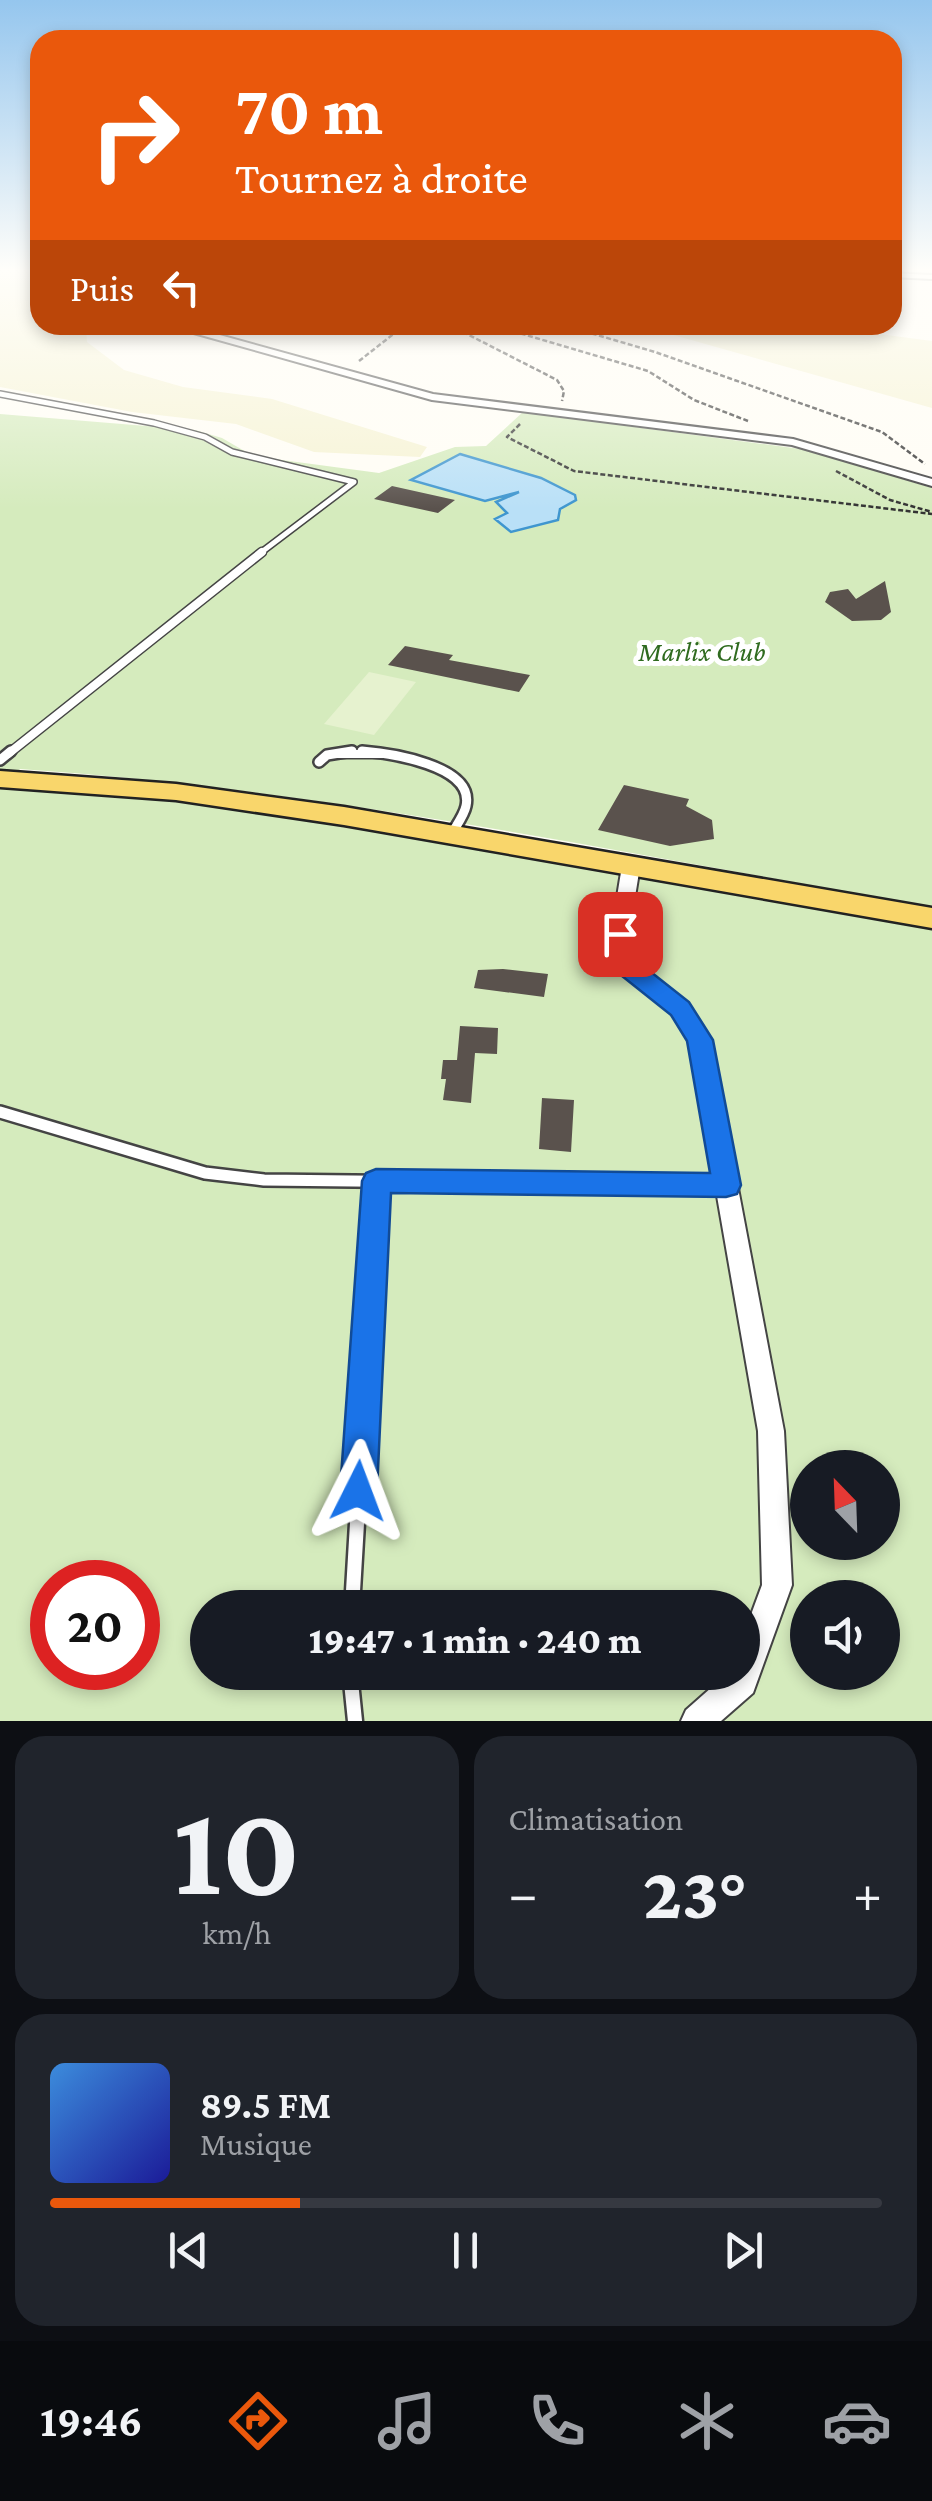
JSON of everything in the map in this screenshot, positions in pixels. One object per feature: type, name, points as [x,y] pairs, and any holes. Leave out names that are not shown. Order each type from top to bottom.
[{"type":"main road","points":[[0,779],[176,792],[451,834],[932,918]]},
{"type":"street","points":[[254,348],[432,397],[793,442],[932,482]]},
{"type":"street","points":[[632,866],[620,934],[630,970],[680,1009],[700,1040],[772,1431],[777,1585],[742,1682],[697,1721]]},
{"type":"lane","points":[[0,394],[154,423],[205,438],[232,452],[354,482],[146,640],[0,760]]},
{"type":"lane","points":[[319,762],[333,750],[350,749],[443,770],[465,793],[466,806],[451,834]]},
{"type":"lane","points":[[0,1112],[205,1173],[264,1180],[726,1185]]},
{"type":"lane","points":[[353,1590],[376,1181]]},
{"type":"lane","points":[[352,1690],[356,1721]]},
{"type":"path","points":[[346,376],[378,348]]},
{"type":"path","points":[[494,348],[557,380],[564,391],[561,404],[578,416]]},
{"type":"path","points":[[579,348],[648,371],[694,400],[752,423]]},
{"type":"path","points":[[642,348],[882,432],[932,469]]},
{"type":"path","points":[[534,410],[507,437],[574,471],[932,513]]},
{"type":"path","points":[[824,466],[890,500],[932,513]]},
{"type":"shaded area","points":[[0,348],[95,348],[124,370],[183,387],[272,399],[427,447],[420,457],[314,452],[236,424],[132,412],[0,387]]},
{"type":"shaded area","points":[[721,348],[932,348],[932,408]]},
{"type":"green space","name":"Marlix Club","points":[[523,412],[808,450],[932,488],[932,907],[478,826],[249,792],[20,769],[9,779],[245,801],[932,918],[932,1721],[0,1721],[0,414],[195,430],[222,438],[253,456],[379,473],[455,447],[486,446]]},
{"type":"green space","points":[[369,672],[416,682],[374,735],[324,724]]},
{"type":"water","points":[[460,454],[541,478],[575,495],[576,500],[560,509],[558,520],[511,532],[495,519],[507,513],[496,502],[519,492],[485,501],[411,480]]},
{"type":"building","points":[[392,486],[455,500],[438,513],[374,499]]},
{"type":"building","points":[[885,581],[891,612],[881,620],[852,621],[825,602],[830,592],[848,589],[856,599]]},
{"type":"building","points":[[405,646],[453,655],[449,660],[530,675],[519,692],[388,665]]},
{"type":"building","points":[[624,785],[689,799],[686,806],[712,820],[714,839],[670,846],[598,830]]},
{"type":"building","points":[[478,970],[548,974],[544,997],[474,988]]},
{"type":"building","points":[[460,1026],[498,1028],[497,1054],[475,1053],[471,1103],[443,1100],[443,1060],[457,1060]]},
{"type":"building","points":[[542,1098],[574,1100],[571,1152],[539,1149]]},
{"type":"route","points":[[358,1491],[376,1181],[726,1185],[700,1040],[680,1009],[630,970],[620,934]]}]
